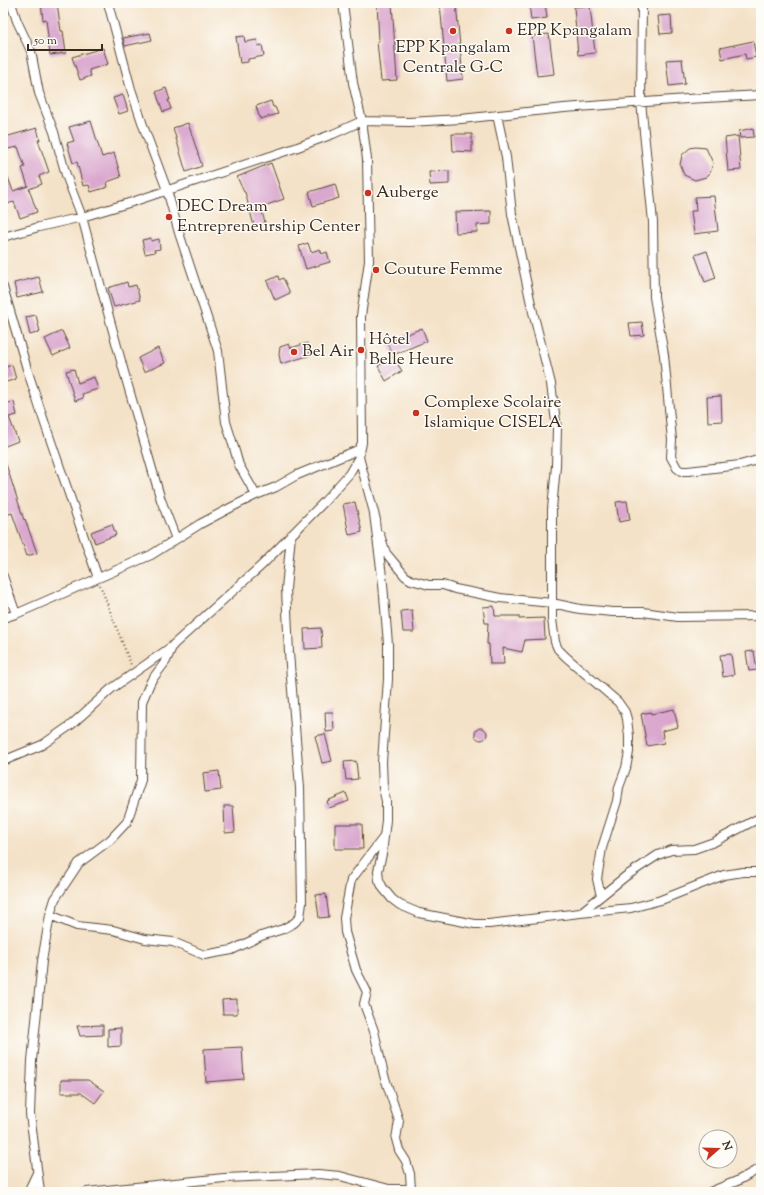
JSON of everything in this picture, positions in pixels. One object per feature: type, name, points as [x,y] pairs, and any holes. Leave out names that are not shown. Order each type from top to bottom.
[{"type":"street","points":[[12,3],[17,21],[31,51],[39,93],[54,132],[66,175],[82,217],[124,372],[161,500],[176,539]]},
{"type":"street","points":[[108,3],[144,131],[167,190],[179,234],[218,351],[226,422],[239,465],[256,495]]},
{"type":"street","points":[[3,761],[47,741],[71,724],[111,689],[173,645],[262,565],[292,535],[349,474],[359,457],[362,443],[361,316],[369,261],[367,159],[362,121],[353,83],[343,3]]},
{"type":"street","points":[[642,3],[641,102],[653,222],[654,297],[664,356],[672,440],[671,457],[681,471],[740,465],[761,459]]},
{"type":"street","points":[[3,237],[82,217],[167,190],[295,148],[362,121],[409,122],[687,98],[761,95]]},
{"type":"street","points":[[497,115],[506,157],[512,214],[531,304],[551,384],[557,429],[556,466],[552,508],[553,633],[558,649],[618,702],[625,712],[630,736],[629,752],[626,768],[619,787],[618,801],[602,848],[597,879],[601,896]]},
{"type":"street","points":[[3,287],[43,418],[98,578]]},
{"type":"street","points":[[3,618],[16,614],[150,555],[200,524],[256,495],[359,449],[362,443]]},
{"type":"street","points":[[359,457],[386,553],[405,576],[411,580],[429,585],[442,585],[500,598],[580,609],[613,612],[643,612],[678,617],[761,616]]},
{"type":"street","points":[[374,514],[383,584],[388,644],[388,679],[382,762],[383,788],[386,801],[386,820],[378,871],[379,880],[383,888],[392,898],[400,905],[419,912],[475,924],[489,924],[631,908],[660,900],[724,875],[744,872],[761,872]]},
{"type":"street","points":[[50,915],[77,926],[114,930],[145,939],[173,942],[204,955],[232,950],[261,936],[283,929],[300,918],[302,903],[300,788],[289,653],[286,589],[292,535]]},
{"type":"street","points":[[3,576],[16,614]]},
{"type":"street","points":[[40,1192],[30,1114],[32,1061],[42,961],[50,915],[55,899],[79,863],[110,840],[127,822],[141,780],[142,702],[151,681],[166,661],[173,645]]},
{"type":"street","points":[[580,913],[626,876],[658,855],[671,850],[694,849],[714,842],[761,817]]},
{"type":"street","points":[[87,1192],[224,1178],[318,1174],[340,1176],[389,1189],[411,1189],[410,1174],[406,1161],[398,1150],[396,1139],[399,1122],[384,1075],[374,1031],[364,1004],[366,992],[356,970],[345,932],[344,918],[351,880],[384,837]]},
{"type":"street","points":[[710,1192],[737,1181],[757,1170],[761,1170]]},
{"type":"street","points":[[28,1192],[37,1173]]},
{"type":"path","points":[[98,578],[134,672]]},
{"type":"building","points":[[41,3],[57,3],[66,53],[50,55],[46,19],[43,20]]},
{"type":"building","points":[[377,3],[392,3],[397,80],[381,81],[377,41],[379,41]]},
{"type":"building","points":[[440,3],[456,3],[463,79],[447,81]]},
{"type":"building","points":[[529,3],[545,3],[547,18],[531,20]]},
{"type":"building","points":[[590,6],[595,53],[578,55],[574,7]]},
{"type":"building","points":[[671,15],[672,33],[660,34],[658,16]]},
{"type":"building","points":[[150,33],[152,40],[125,46],[123,38]]},
{"type":"building","points":[[549,34],[554,74],[537,76],[532,36]]},
{"type":"building","points":[[244,36],[245,42],[257,40],[258,46],[262,45],[264,56],[248,59],[248,62],[240,63],[236,37]]},
{"type":"building","points":[[753,41],[756,57],[746,59],[745,54],[722,59],[720,48]]},
{"type":"building","points":[[103,48],[108,64],[89,70],[91,76],[80,80],[72,57]]},
{"type":"building","points":[[682,59],[685,84],[669,86],[666,60]]},
{"type":"building","points":[[166,88],[171,109],[163,112],[156,92]]},
{"type":"building","points":[[123,95],[128,111],[119,114],[113,98]]},
{"type":"building","points":[[271,101],[278,114],[260,119],[256,106]]},
{"type":"building","points":[[91,121],[102,157],[114,153],[121,177],[107,182],[108,187],[91,192],[89,185],[83,186],[77,162],[73,163],[67,143],[74,141],[69,127]]},
{"type":"building","points":[[188,123],[202,166],[186,172],[173,128]]},
{"type":"building","points":[[37,128],[40,140],[38,140],[49,172],[39,176],[42,184],[29,189],[37,212],[20,218],[14,202],[3,205],[3,166],[13,191],[28,186],[22,168],[25,167],[18,147],[8,149],[5,137]]},
{"type":"building","points":[[753,128],[754,137],[740,138],[739,131]]},
{"type":"building","points":[[452,134],[472,134],[472,152],[453,151]]},
{"type":"building","points":[[738,136],[741,170],[728,171],[725,138]]},
{"type":"building","points":[[690,148],[706,148],[713,163],[710,173],[706,177],[695,180],[684,175],[680,165],[682,155]]},
{"type":"building","points":[[271,163],[284,199],[261,207],[265,223],[254,226],[245,192],[237,177]]},
{"type":"building","points":[[449,171],[449,184],[430,185],[429,172]]},
{"type":"building","points":[[335,184],[339,198],[313,206],[309,192]]},
{"type":"building","points":[[714,196],[718,231],[694,234],[691,211],[696,211],[695,197]]},
{"type":"building","points":[[491,211],[491,224],[477,225],[477,232],[456,233],[455,212]]},
{"type":"building","points":[[151,238],[151,241],[159,239],[160,249],[154,250],[155,252],[145,254],[142,240]]},
{"type":"building","points":[[308,243],[311,252],[320,249],[322,254],[327,252],[330,262],[306,269],[299,246]]},
{"type":"building","points":[[707,251],[716,278],[705,282],[695,255]]},
{"type":"building","points":[[278,276],[279,280],[283,278],[290,293],[275,300],[267,281]]},
{"type":"building","points":[[39,277],[43,292],[17,298],[14,283]]},
{"type":"building","points":[[127,282],[128,287],[136,285],[140,300],[114,307],[108,288]]},
{"type":"building","points":[[36,315],[40,332],[30,335],[26,317]]},
{"type":"building","points":[[642,322],[644,335],[631,336],[629,323]]},
{"type":"building","points":[[422,328],[427,341],[393,355],[387,343]]},
{"type":"building","points":[[62,331],[70,348],[53,356],[45,339]]},
{"type":"building","points":[[307,343],[311,355],[281,364],[279,355],[280,347],[289,344],[291,348]]},
{"type":"building","points":[[158,348],[165,363],[144,372],[138,358]]},
{"type":"building","points":[[393,357],[402,371],[386,381],[378,366]]},
{"type":"building","points":[[12,365],[16,379],[3,383],[3,368]]},
{"type":"building","points":[[74,369],[78,383],[94,377],[98,389],[82,394],[83,398],[75,401],[66,371]]},
{"type":"building","points":[[721,396],[722,421],[708,422],[707,397]]},
{"type":"building","points":[[14,402],[17,415],[9,417],[18,441],[3,447],[3,404]]},
{"type":"building","points":[[3,461],[5,461],[24,520],[25,519],[37,553],[27,556],[12,513],[3,516]]},
{"type":"building","points":[[627,501],[630,520],[619,522],[616,502]]},
{"type":"building","points":[[355,502],[362,532],[349,535],[343,504]]},
{"type":"building","points":[[112,524],[116,535],[95,543],[91,532]]},
{"type":"building","points":[[494,606],[495,616],[519,616],[519,619],[544,618],[545,639],[525,640],[522,652],[503,648],[504,664],[490,664],[489,644],[487,644],[488,623],[485,623],[483,607]]},
{"type":"building","points":[[412,610],[414,632],[403,632],[401,611]]},
{"type":"building","points":[[321,628],[322,648],[305,649],[304,629]]},
{"type":"building","points":[[754,651],[757,670],[749,671],[746,652]]},
{"type":"building","points":[[731,654],[734,675],[723,677],[720,655]]},
{"type":"building","points":[[674,709],[678,727],[662,731],[664,743],[647,746],[641,714],[651,712],[651,714]]},
{"type":"building","points":[[325,712],[333,712],[334,731],[326,732]]},
{"type":"building","points":[[481,728],[485,730],[487,734],[485,738],[481,740],[477,738],[475,734],[477,730]]},
{"type":"building","points":[[325,734],[332,761],[322,763],[315,736]]},
{"type":"building","points":[[356,761],[358,779],[346,780],[344,762]]},
{"type":"building","points":[[219,771],[221,790],[205,792],[203,773]]},
{"type":"building","points":[[346,793],[349,801],[329,808],[327,801]]},
{"type":"building","points":[[224,806],[233,806],[235,832],[225,833]]},
{"type":"building","points":[[335,824],[362,824],[363,849],[335,849]]},
{"type":"building","points":[[326,894],[329,917],[319,918],[316,895]]},
{"type":"building","points":[[237,999],[237,1014],[223,1014],[222,1000]]},
{"type":"building","points":[[103,1025],[103,1035],[80,1036],[77,1026]]},
{"type":"building","points":[[121,1028],[121,1046],[108,1047],[108,1029]]},
{"type":"building","points":[[242,1047],[244,1079],[206,1082],[204,1049]]},
{"type":"building","points":[[61,1080],[88,1080],[104,1091],[95,1103],[81,1093],[61,1093]]},
{"type":"place","name":"EPP Kpangalam Centrale G-C","points":[[453,31]]},
{"type":"place","name":"EPP Kpangalam","points":[[509,31]]},
{"type":"place","name":"Auberge","points":[[368,193]]},
{"type":"place","name":"DEC Dream Entrepreneurship Center","points":[[169,217]]},
{"type":"place","name":"Couture Femme","points":[[376,270]]},
{"type":"place","name":"Hôtel Belle Heure","points":[[361,350]]},
{"type":"place","name":"Bel Air","points":[[294,352]]},
{"type":"place","name":"Complexe Scolaire Islamique CISELA","points":[[416,413]]}]
